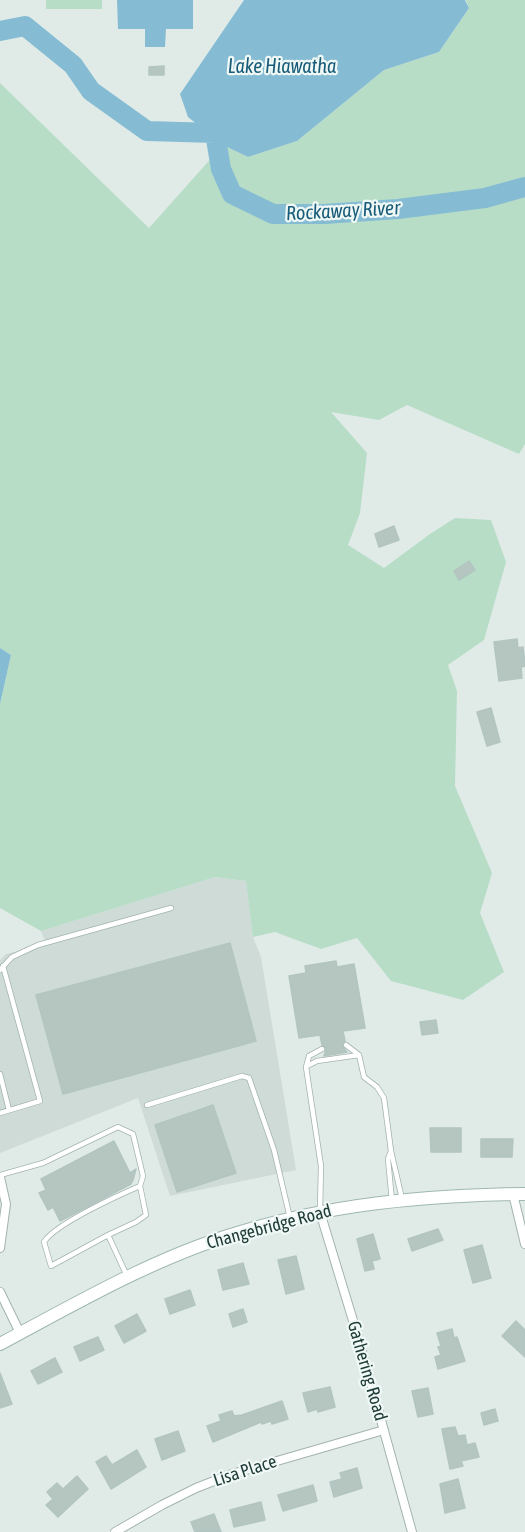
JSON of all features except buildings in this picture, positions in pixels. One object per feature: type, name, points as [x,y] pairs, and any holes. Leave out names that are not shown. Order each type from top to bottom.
[{"type":"main road","name":"Changebridge Road","points":[[0,1344],[128,1278],[197,1247],[233,1234],[290,1218],[397,1200],[478,1194],[519,1194]]},
{"type":"street","points":[[0,1176],[6,1204],[0,1248]]},
{"type":"street","points":[[519,1194],[525,1245]]},
{"type":"street","name":"Gathering Road","points":[[320,1212],[358,1337],[412,1532]]},
{"type":"street","points":[[0,1292],[20,1333]]},
{"type":"street","name":"Lisa Place","points":[[115,1532],[162,1504],[232,1474],[384,1430]]},
{"type":"lane","points":[[0,1113],[40,1101],[1,968],[12,957],[38,945],[171,908]]},
{"type":"lane","points":[[346,1045],[359,1056],[364,1077],[377,1087],[384,1098],[397,1200]]},
{"type":"lane","points":[[320,1212],[321,1166],[306,1066],[309,1056],[322,1049]]},
{"type":"lane","points":[[306,1066],[317,1061],[359,1056]]},
{"type":"lane","points":[[0,1074],[9,1110]]},
{"type":"lane","points":[[147,1106],[242,1076],[249,1078],[274,1150],[290,1218]]},
{"type":"lane","points":[[0,1176],[43,1163],[118,1127],[134,1134],[143,1176],[140,1186],[146,1215],[51,1266],[44,1242],[47,1236],[140,1186]]},
{"type":"lane","points":[[391,1151],[388,1159],[397,1200]]},
{"type":"lane","points":[[108,1235],[128,1278]]},
{"type":"shaded area","points":[[215,877],[246,881],[253,937],[261,957],[296,1170],[170,1196],[138,1098],[0,1153],[0,960],[6,954],[46,944],[41,931]]},
{"type":"green space","points":[[46,0],[102,0],[102,9],[46,9]]},
{"type":"green space","points":[[466,0],[525,0],[525,444],[519,454],[407,405],[379,420],[331,412],[367,453],[360,513],[348,545],[384,568],[455,518],[491,520],[506,562],[484,640],[448,665],[457,691],[455,786],[492,873],[480,913],[504,972],[463,1000],[391,981],[357,938],[321,949],[275,932],[253,937],[246,881],[215,877],[41,931],[0,908],[0,704],[11,655],[0,648],[0,83],[149,228],[223,145],[248,157],[297,141],[384,70],[439,52],[469,8]]},
{"type":"water","points":[[117,0],[193,0],[193,29],[166,29],[165,47],[145,47],[145,29],[118,29]]},
{"type":"water","name":"Lake Hiawatha","points":[[244,0],[465,0],[469,8],[439,52],[384,70],[297,141],[248,157],[223,145],[188,117],[180,94]]},
{"type":"water","points":[[0,648],[11,655],[0,704]]},
{"type":"waterway","name":"Rockaway River","points":[[0,31],[25,26],[73,65],[91,91],[147,131],[215,133],[221,169],[232,194],[273,214],[324,214],[398,209],[485,198],[525,187]]}]
